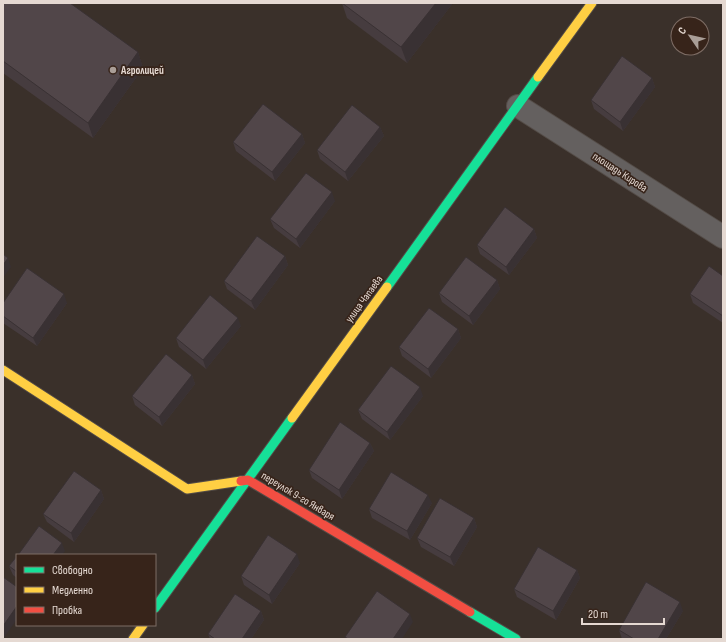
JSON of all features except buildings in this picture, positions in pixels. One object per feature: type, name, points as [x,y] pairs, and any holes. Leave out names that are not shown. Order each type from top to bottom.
[{"type":"main road","name":"улица Чапаева","points":[[156,607],[592,3]]},
{"type":"main road","name":"переулок 9-го Января","points":[[3,370],[188,489],[248,480],[516,639]]},
{"type":"main road","points":[[133,639],[142,626]]},
{"type":"street","name":"площадь Кирова","points":[[518,106],[723,238]]},
{"type":"traffic: fast","points":[[387,287],[538,77]]},
{"type":"traffic: fast","points":[[156,607],[292,418]]},
{"type":"traffic: fast","points":[[470,612],[516,639]]},
{"type":"traffic: slow","points":[[538,77],[592,3]]},
{"type":"traffic: slow","points":[[292,418],[387,287]]},
{"type":"traffic: slow","points":[[3,370],[187,489],[241,481]]},
{"type":"traffic: slow","points":[[133,639],[142,626]]},
{"type":"traffic: jam","points":[[241,481],[248,480],[470,612]]},
{"type":"place","name":"Агролицей","points":[[113,70]]}]
